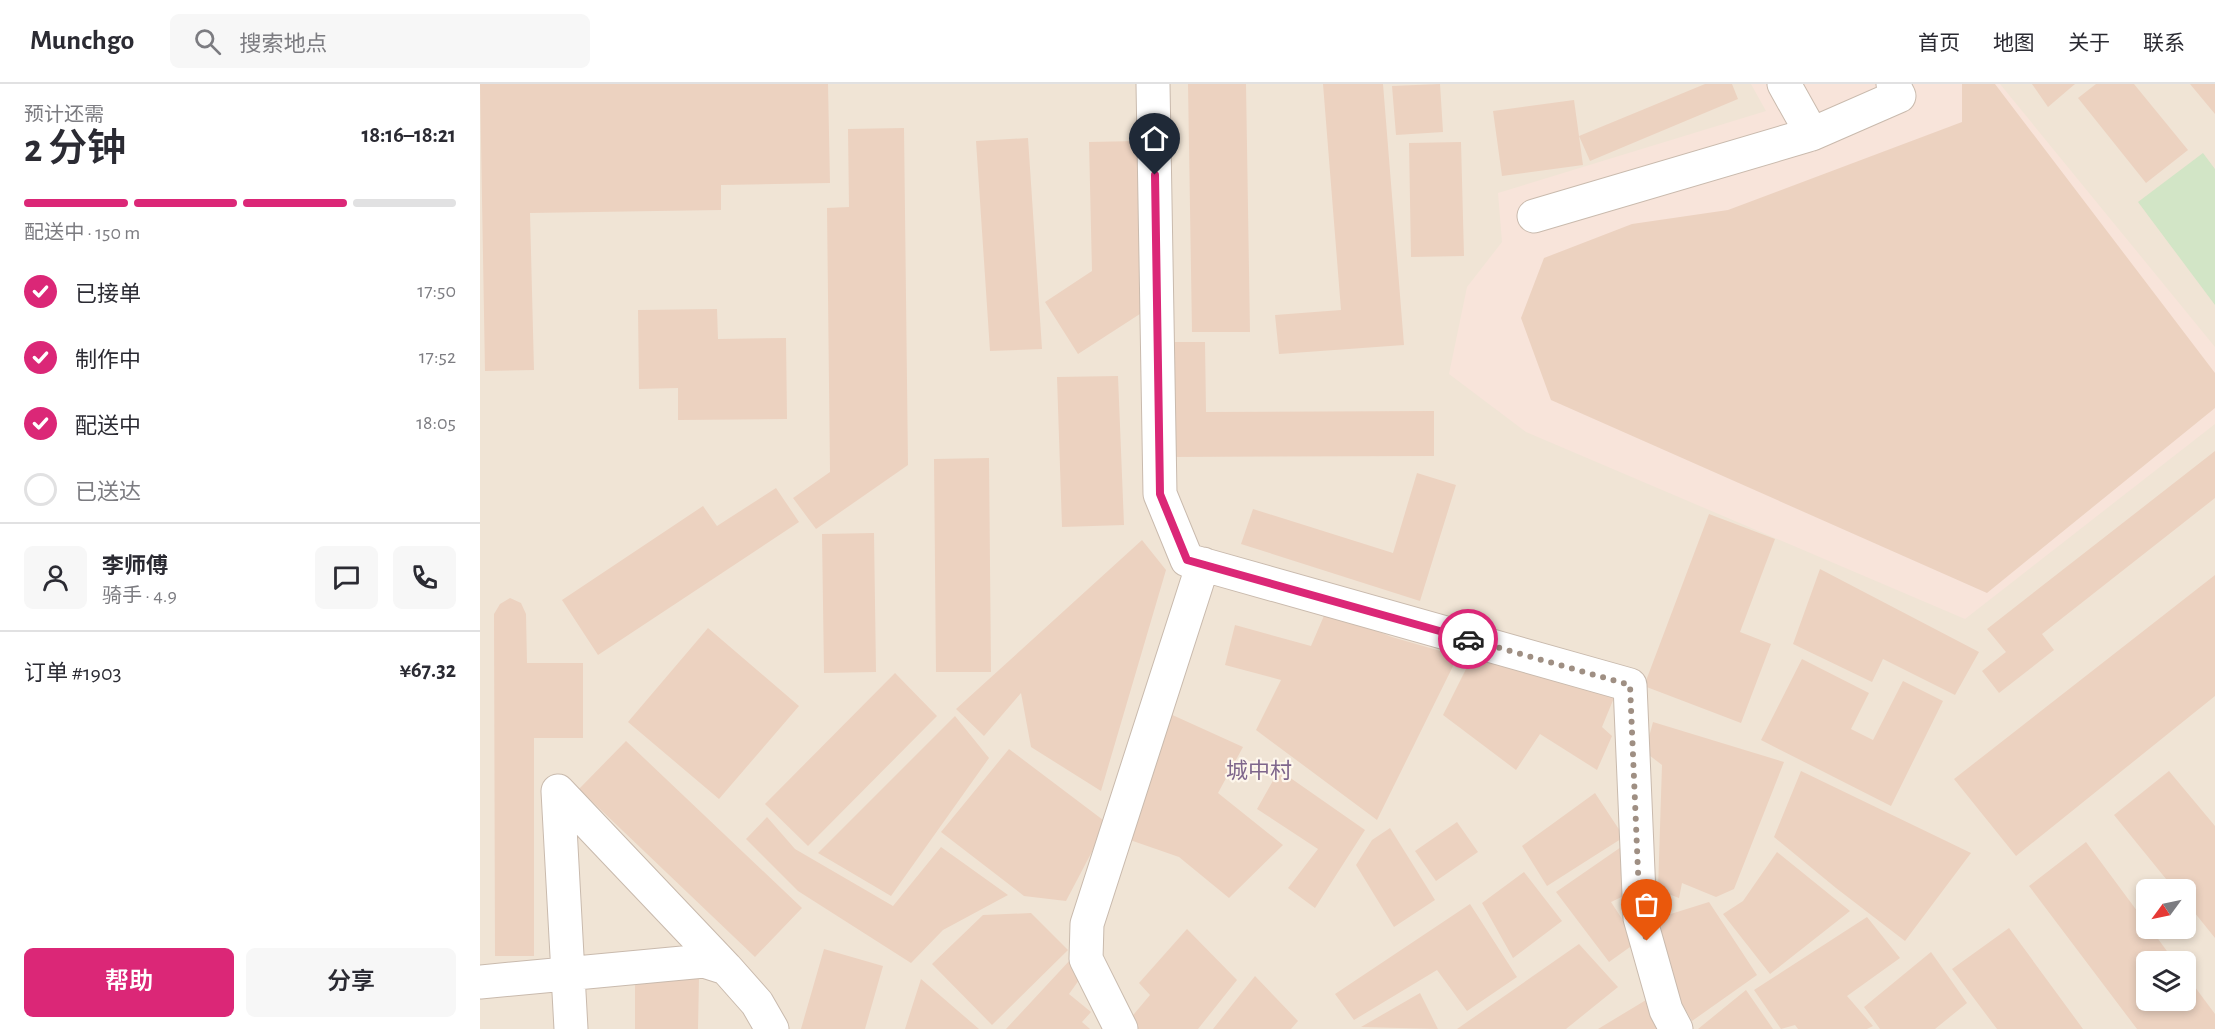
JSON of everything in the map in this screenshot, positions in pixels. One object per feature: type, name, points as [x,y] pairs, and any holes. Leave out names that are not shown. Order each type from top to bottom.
[{"type":"street","points":[[1153,84],[1160,494],[1187,560],[1630,685],[1640,918],[1666,1010],[1676,1029]]},
{"type":"street","points":[[1784,84],[1812,134]]},
{"type":"street","points":[[1534,216],[1812,134],[1899,96],[1893,84]]},
{"type":"street","points":[[1121,1029],[1086,959],[1087,924],[1203,564]]},
{"type":"street","points":[[571,1029],[558,791],[726,968],[757,1003],[772,1029]]},
{"type":"street","points":[[480,982],[704,961],[726,968]]},
{"type":"shaded area","points":[[480,84],[2215,84],[2215,1029],[480,1029]]},
{"type":"shaded area","points":[[1751,84],[2000,84],[2215,347],[2215,424],[1965,619],[1526,432],[1449,374],[1467,287],[1502,242],[1498,193],[1766,111]]},
{"type":"green space","points":[[2203,153],[2215,169],[2215,305],[2138,202]]},
{"type":"building","points":[[480,84],[828,84],[830,183],[721,185],[721,210],[530,213],[534,370],[485,371]]},
{"type":"building","points":[[1188,84],[1246,84],[1250,332],[1192,332]]},
{"type":"building","points":[[1323,84],[1383,84],[1404,345],[1279,354],[1275,315],[1341,310]]},
{"type":"building","points":[[1440,84],[1443,132],[1396,135],[1392,86]]},
{"type":"building","points":[[1705,84],[1732,84],[1738,99],[1590,161],[1579,136]]},
{"type":"building","points":[[1962,84],[1995,84],[2215,373],[2215,408],[1987,593],[1551,400],[1521,318],[1544,258],[1632,224],[1728,210],[1962,122]]},
{"type":"building","points":[[2032,84],[2075,84],[2048,107]]},
{"type":"building","points":[[2096,84],[2134,84],[2188,150],[2146,183],[2078,98]]},
{"type":"building","points":[[2190,84],[2215,84],[2215,114]]},
{"type":"building","points":[[1574,100],[1583,165],[1502,176],[1493,111]]},
{"type":"building","points":[[904,128],[908,465],[816,529],[793,498],[830,472],[827,208],[849,207],[848,129]]},
{"type":"building","points":[[1028,138],[1042,349],[990,351],[976,141]]},
{"type":"building","points":[[1138,141],[1143,312],[1078,354],[1045,302],[1092,271],[1089,142]]},
{"type":"building","points":[[1461,142],[1464,256],[1411,257],[1409,143]]},
{"type":"building","points":[[717,309],[718,339],[786,338],[787,419],[678,420],[678,388],[639,389],[638,310]]},
{"type":"building","points":[[1170,342],[1205,342],[1206,412],[1434,411],[1434,456],[1171,457]]},
{"type":"building","points":[[1118,376],[1124,525],[1062,527],[1057,377]]},
{"type":"building","points":[[2215,451],[2215,498],[2042,634],[2054,650],[1999,693],[1982,671],[2006,652],[1987,629]]},
{"type":"building","points":[[989,458],[991,672],[936,672],[934,459]]},
{"type":"building","points":[[1417,473],[1456,485],[1420,601],[1241,544],[1253,509],[1393,553]]},
{"type":"building","points":[[776,488],[799,522],[598,655],[562,600],[703,506],[717,526]]},
{"type":"building","points":[[1709,514],[1775,539],[1740,632],[1771,644],[1741,723],[1644,686]]},
{"type":"building","points":[[874,533],[876,672],[824,673],[822,534]]},
{"type":"building","points":[[1142,540],[1166,570],[1101,791],[1031,747],[1021,693],[984,736],[956,709]]},
{"type":"building","points":[[1820,569],[1979,652],[1955,695],[1883,659],[1872,682],[1793,644]]},
{"type":"building","points":[[2215,575],[2215,696],[2016,856],[1954,779]]},
{"type":"building","points":[[510,598],[521,603],[526,614],[527,663],[583,663],[583,738],[534,738],[534,956],[495,956],[494,614],[500,604]]},
{"type":"building","points":[[1326,611],[1392,637],[1458,656],[1377,820],[1256,730],[1281,680],[1225,665],[1235,625],[1311,646]]},
{"type":"building","points":[[708,628],[799,706],[719,799],[628,722]]},
{"type":"building","points":[[1475,651],[1616,693],[1602,727],[1612,736],[1597,770],[1540,734],[1516,770],[1443,715]]},
{"type":"building","points":[[1802,659],[1869,693],[1851,729],[1873,740],[1903,681],[1943,701],[1891,806],[1761,740]]},
{"type":"building","points":[[895,673],[937,716],[808,846],[765,804]]},
{"type":"building","points":[[1168,713],[1243,747],[1218,793],[1283,845],[1229,898],[1179,857],[1130,840]]},
{"type":"building","points":[[955,716],[989,758],[891,896],[818,853]]},
{"type":"building","points":[[1653,722],[1784,762],[1734,889],[1716,897],[1682,883],[1679,898],[1658,890],[1662,765],[1645,752]]},
{"type":"building","points":[[626,741],[802,908],[755,957],[579,789]]},
{"type":"building","points":[[1009,749],[1107,823],[1066,901],[1024,896],[941,832]]},
{"type":"building","points":[[1279,770],[1365,830],[1315,908],[1288,888],[1318,849],[1257,809]]},
{"type":"building","points":[[1801,771],[1971,853],[1905,941],[1774,837]]},
{"type":"building","points":[[2169,771],[2215,826],[2215,938],[2196,914],[2196,879],[2166,879],[2114,815]]},
{"type":"building","points":[[1595,793],[1624,837],[1547,886],[1522,846]]},
{"type":"building","points":[[767,817],[795,849],[893,906],[941,847],[1008,895],[943,930],[911,963],[798,891],[746,839]]},
{"type":"building","points":[[1457,822],[1478,852],[1436,881],[1415,851]]},
{"type":"building","points":[[1390,828],[1435,900],[1394,927],[1356,865],[1372,840]]},
{"type":"building","points":[[2086,842],[2136,910],[2136,939],[2158,939],[2167,951],[2136,951],[2136,1011],[2196,1011],[2196,988],[2215,1014],[2215,1029],[2137,1029],[2029,886]]},
{"type":"building","points":[[1624,845],[1632,892],[1611,902],[1637,942],[1609,962],[1556,892]]},
{"type":"building","points":[[1777,852],[1850,911],[1770,974],[1723,914],[1743,901]]},
{"type":"building","points":[[1524,872],[1562,921],[1513,958],[1482,903]]},
{"type":"building","points":[[1709,902],[1757,975],[1692,1021],[1662,969],[1661,917]]},
{"type":"building","points":[[1470,904],[1517,977],[1467,1011],[1437,970],[1354,1020],[1335,994]]},
{"type":"building","points":[[1031,913],[1068,950],[992,1025],[932,964],[983,915]]},
{"type":"building","points":[[1867,917],[1900,958],[1847,996],[1873,1026],[1867,1029],[1798,1029],[1795,1025],[1781,1029],[1754,990]]},
{"type":"building","points":[[2009,928],[2083,1029],[1997,1029],[1952,969]]},
{"type":"building","points":[[1187,929],[1237,980],[1198,1029],[1139,1029],[1129,1020],[1150,995],[1139,983]]},
{"type":"building","points":[[1579,944],[1618,987],[1566,1029],[1457,1029]]},
{"type":"building","points":[[824,949],[883,966],[865,1029],[801,1029]]},
{"type":"building","points":[[1931,952],[1967,1003],[1935,1029],[1880,1029],[1864,1007]]},
{"type":"building","points":[[1071,959],[1084,973],[1069,994],[1091,1012],[1082,1022],[1090,1029],[1006,1029]]},
{"type":"building","points":[[1255,976],[1298,1021],[1291,1029],[1213,1029]]},
{"type":"building","points":[[635,977],[699,978],[698,1029],[635,1029]]},
{"type":"building","points":[[921,979],[979,1029],[905,1029]]},
{"type":"building","points":[[1746,990],[1773,1029],[1698,1029]]},
{"type":"building","points":[[1420,993],[1438,1029],[1361,1027]]},
{"type":"building","points":[[1646,1000],[1663,1029],[1598,1029]]},
{"type":"way so far","points":[[1468,639],[1630,685],[1640,918],[1647,941]]},
{"type":"district","name":"城中村","points":[[1259,771]]},
{"type":"route","points":[[1155,175],[1160,494],[1187,560],[1468,639]]}]
